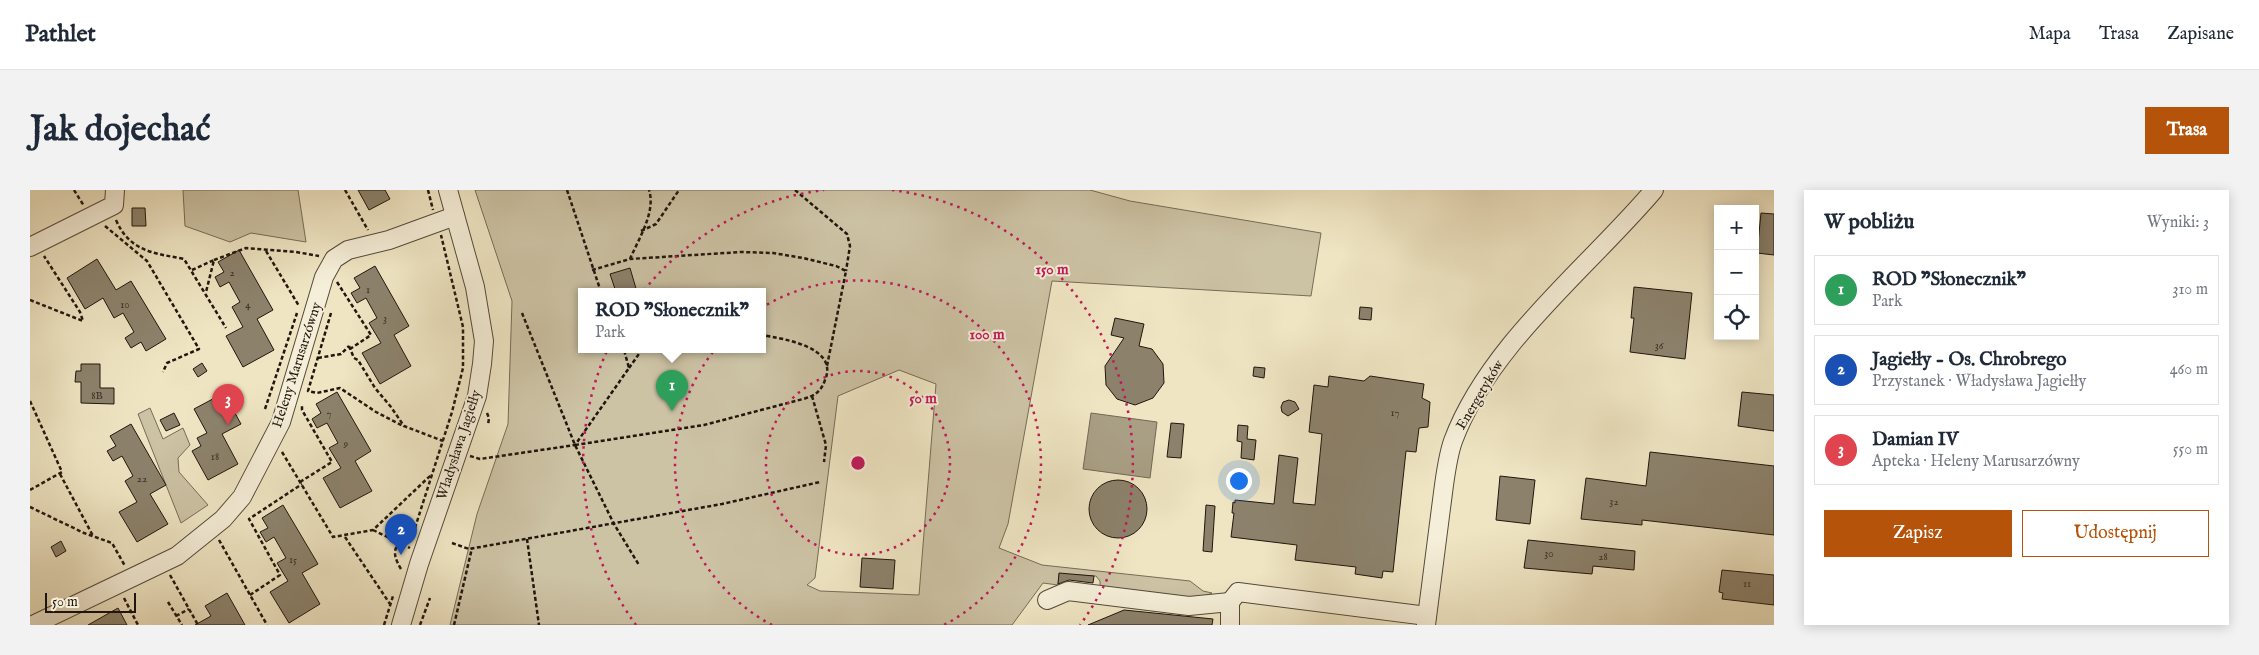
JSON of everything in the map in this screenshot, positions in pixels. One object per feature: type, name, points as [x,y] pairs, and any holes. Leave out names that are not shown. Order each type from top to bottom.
[{"type":"street","points":[[36,251],[91,216],[114,205],[115,190]]},
{"type":"street","name":"Władysława Jagiełły","points":[[401,625],[408,575],[477,396],[482,364],[484,341],[475,287],[448,190]]},
{"type":"street","name":"Energetyków","points":[[1427,620],[1451,452],[1465,414],[1496,364],[1578,269],[1654,190]]},
{"type":"street","name":"Heleny Marusarzówny","points":[[33,625],[177,556],[223,520],[242,497],[281,422],[324,277],[334,259],[348,250],[389,240],[455,216]]},
{"type":"street","name":"Władysława Jagiełły","points":[[407,625],[413,598],[408,575]]},
{"type":"street","points":[[1047,600],[1068,591],[1189,606],[1230,602]]},
{"type":"street","points":[[1230,625],[1230,602],[1238,592],[1427,620]]},
{"type":"path","points":[[74,190],[91,216],[147,261],[199,349],[167,363],[163,372]]},
{"type":"path","points":[[345,190],[368,231]]},
{"type":"path","points":[[408,575],[395,553],[399,543],[413,533],[443,441],[463,368],[463,327],[428,190]]},
{"type":"path","points":[[567,190],[599,288]]},
{"type":"path","points":[[630,260],[652,200],[649,190]]},
{"type":"path","points":[[642,231],[656,224],[679,190]]},
{"type":"path","points":[[480,458],[704,425],[812,396],[822,388],[827,378],[827,366],[850,246],[847,234],[795,190]]},
{"type":"path","points":[[116,220],[122,233],[140,249],[184,259],[226,328]]},
{"type":"path","points":[[192,270],[246,248],[296,252],[323,257]]},
{"type":"path","points":[[30,300],[83,321],[80,312],[36,251]]},
{"type":"path","points":[[265,409],[300,304],[266,251]]},
{"type":"path","points":[[592,270],[630,260],[741,252],[773,253],[836,266],[846,271]]},
{"type":"path","points":[[206,294],[214,260]]},
{"type":"path","points":[[334,276],[371,335],[350,349]]},
{"type":"path","points":[[304,396],[308,391],[331,313]]},
{"type":"path","points":[[522,313],[575,445],[614,524],[639,565]]},
{"type":"path","points":[[766,336],[790,340],[815,350],[824,358],[827,366]]},
{"type":"path","points":[[318,358],[341,354],[349,346],[354,358],[358,360],[375,388],[391,406],[404,426]]},
{"type":"path","points":[[625,353],[629,368]]},
{"type":"path","points":[[575,445],[640,353]]},
{"type":"path","points":[[308,391],[317,393],[340,388],[376,412],[404,426],[443,441]]},
{"type":"path","points":[[812,396],[826,445],[824,462]]},
{"type":"path","points":[[30,401],[62,472],[60,474],[94,537]]},
{"type":"path","points":[[250,595],[280,575],[249,520],[332,462],[302,410],[302,403]]},
{"type":"path","points":[[282,451],[333,537],[373,530],[432,474]]},
{"type":"path","points":[[30,490],[60,474]]},
{"type":"path","points":[[452,543],[469,549],[722,504],[820,482]]},
{"type":"path","points":[[30,507],[94,537],[112,543],[128,570]]},
{"type":"path","points":[[373,530],[410,548]]},
{"type":"path","points":[[345,536],[390,604]]},
{"type":"path","points":[[527,539],[539,625]]},
{"type":"path","points":[[219,540],[268,625]]},
{"type":"path","points":[[454,625],[472,548]]},
{"type":"path","points":[[170,575],[198,625]]},
{"type":"path","points":[[120,590],[138,625]]},
{"type":"path","points":[[420,625],[430,598]]},
{"type":"path","points":[[168,602],[182,625]]},
{"type":"path","points":[[176,616],[189,609]]},
{"type":"shaded area","points":[[183,190],[298,190],[306,242],[251,233],[230,242],[185,226]]},
{"type":"shaded area","points":[[475,190],[1090,190],[1130,201],[1321,233],[1311,296],[1052,281],[1008,524],[999,548],[1042,565],[1190,581],[1203,591],[1212,593],[1200,599],[1100,587],[1100,581],[1096,576],[1059,574],[1058,585],[1043,583],[1012,625],[450,625],[477,514],[508,424],[512,301]],"holes":[[[899,370],[936,384],[919,595],[820,591],[807,585],[815,578],[838,396]]]},
{"type":"shaded area","points":[[150,408],[163,439],[183,428],[190,445],[178,458],[179,472],[208,505],[181,523],[138,414]]},
{"type":"shaded area","points":[[1091,413],[1157,422],[1150,478],[1083,469]]},
{"type":"building","points":[[358,190],[385,190],[390,199],[369,210]]},
{"type":"building","points":[[132,208],[145,208],[146,226],[132,226]]},
{"type":"building","points":[[1761,213],[1774,214],[1774,255],[1759,253]]},
{"type":"building","points":[[239,250],[273,310],[257,319],[274,350],[243,367],[226,336],[243,327],[232,307],[240,302],[229,282],[220,287],[215,277],[224,272],[218,262]]},
{"type":"building","points":[[97,259],[116,290],[131,281],[166,339],[146,351],[141,342],[131,348],[125,338],[134,332],[123,313],[114,318],[103,298],[85,309],[67,278]]},
{"type":"building","points":[[375,266],[409,326],[394,335],[411,366],[380,384],[362,353],[381,343],[369,323],[377,318],[366,298],[357,303],[351,293],[360,288],[354,278]]},
{"type":"building","points":[[630,268],[636,288],[615,288],[610,274]]},
{"type":"building","points":[[1634,287],[1692,293],[1685,359],[1630,352],[1634,318],[1631,318]]},
{"type":"building","points":[[1360,307],[1372,308],[1371,320],[1359,319]]},
{"type":"building","points":[[1115,318],[1144,324],[1139,346],[1152,349],[1163,364],[1164,383],[1153,398],[1135,405],[1117,399],[1106,385],[1105,366],[1124,338],[1111,335]]},
{"type":"building","points":[[202,363],[207,371],[198,377],[193,369]]},
{"type":"building","points":[[81,364],[100,364],[100,388],[114,388],[114,404],[81,403],[81,382],[75,382],[76,371],[81,371]]},
{"type":"building","points":[[1254,367],[1265,368],[1264,378],[1253,376]]},
{"type":"building","points":[[1329,376],[1364,381],[1370,376],[1424,384],[1422,398],[1430,402],[1428,427],[1419,428],[1416,452],[1406,451],[1393,572],[1383,571],[1382,578],[1355,574],[1356,567],[1295,560],[1297,545],[1231,537],[1234,513],[1232,513],[1233,502],[1235,503],[1235,500],[1274,504],[1279,455],[1298,458],[1293,503],[1315,505],[1322,434],[1309,432],[1314,385],[1328,387]]},
{"type":"building","points":[[337,392],[371,451],[355,461],[372,491],[340,508],[323,478],[341,468],[329,448],[338,443],[327,423],[317,428],[312,419],[321,413],[316,404]]},
{"type":"building","points":[[1742,392],[1774,395],[1774,431],[1738,426]]},
{"type":"building","points":[[224,393],[241,424],[222,434],[238,464],[208,480],[192,451],[201,446],[197,438],[207,433],[194,409]]},
{"type":"building","points":[[1289,400],[1295,402],[1299,409],[1288,416],[1282,412],[1281,407],[1283,402]]},
{"type":"building","points":[[174,413],[180,425],[166,431],[160,420]]},
{"type":"building","points":[[1171,423],[1184,424],[1181,458],[1167,457]]},
{"type":"building","points":[[131,424],[166,485],[150,494],[168,524],[137,542],[119,512],[137,502],[125,481],[133,476],[122,456],[113,461],[107,451],[116,446],[110,436]]},
{"type":"building","points":[[1238,425],[1248,426],[1247,439],[1256,440],[1254,460],[1241,458],[1242,442],[1237,441]]},
{"type":"building","points":[[1650,452],[1774,466],[1774,535],[1642,520],[1642,525],[1581,519],[1586,478],[1646,486]]},
{"type":"building","points":[[1500,476],[1535,480],[1530,524],[1496,520]]},
{"type":"building","points":[[1112,480],[1124,480],[1139,488],[1147,503],[1147,515],[1139,530],[1124,538],[1112,538],[1097,530],[1089,515],[1089,503],[1097,488]]},
{"type":"building","points":[[283,505],[318,564],[302,573],[320,604],[289,623],[270,592],[288,581],[277,563],[286,558],[274,537],[266,542],[260,532],[268,528],[262,518]]},
{"type":"building","points":[[1206,505],[1215,506],[1212,552],[1203,551]]},
{"type":"building","points":[[1528,540],[1635,551],[1634,570],[1593,566],[1592,574],[1524,568]]},
{"type":"building","points":[[61,541],[66,551],[56,557],[51,547]]},
{"type":"building","points":[[862,558],[895,560],[893,589],[860,587]]},
{"type":"building","points":[[1722,570],[1774,575],[1774,605],[1722,599],[1723,593],[1719,592]]},
{"type":"building","points":[[1059,573],[1094,576],[1093,583],[1069,580],[1058,584]]},
{"type":"building","points":[[227,593],[245,625],[195,625],[211,616],[205,606]]},
{"type":"building","points":[[118,608],[127,625],[88,625]]},
{"type":"building","points":[[1124,610],[1213,619],[1212,625],[1088,625]]},
{"type":"place","name":"ROD \"Słonecznik\"","points":[[672,411]]},
{"type":"place","name":"Damian IV","points":[[228,425]]},
{"type":"place","name":"Jagiełły - Os. Chrobrego","points":[[401,555]]}]
